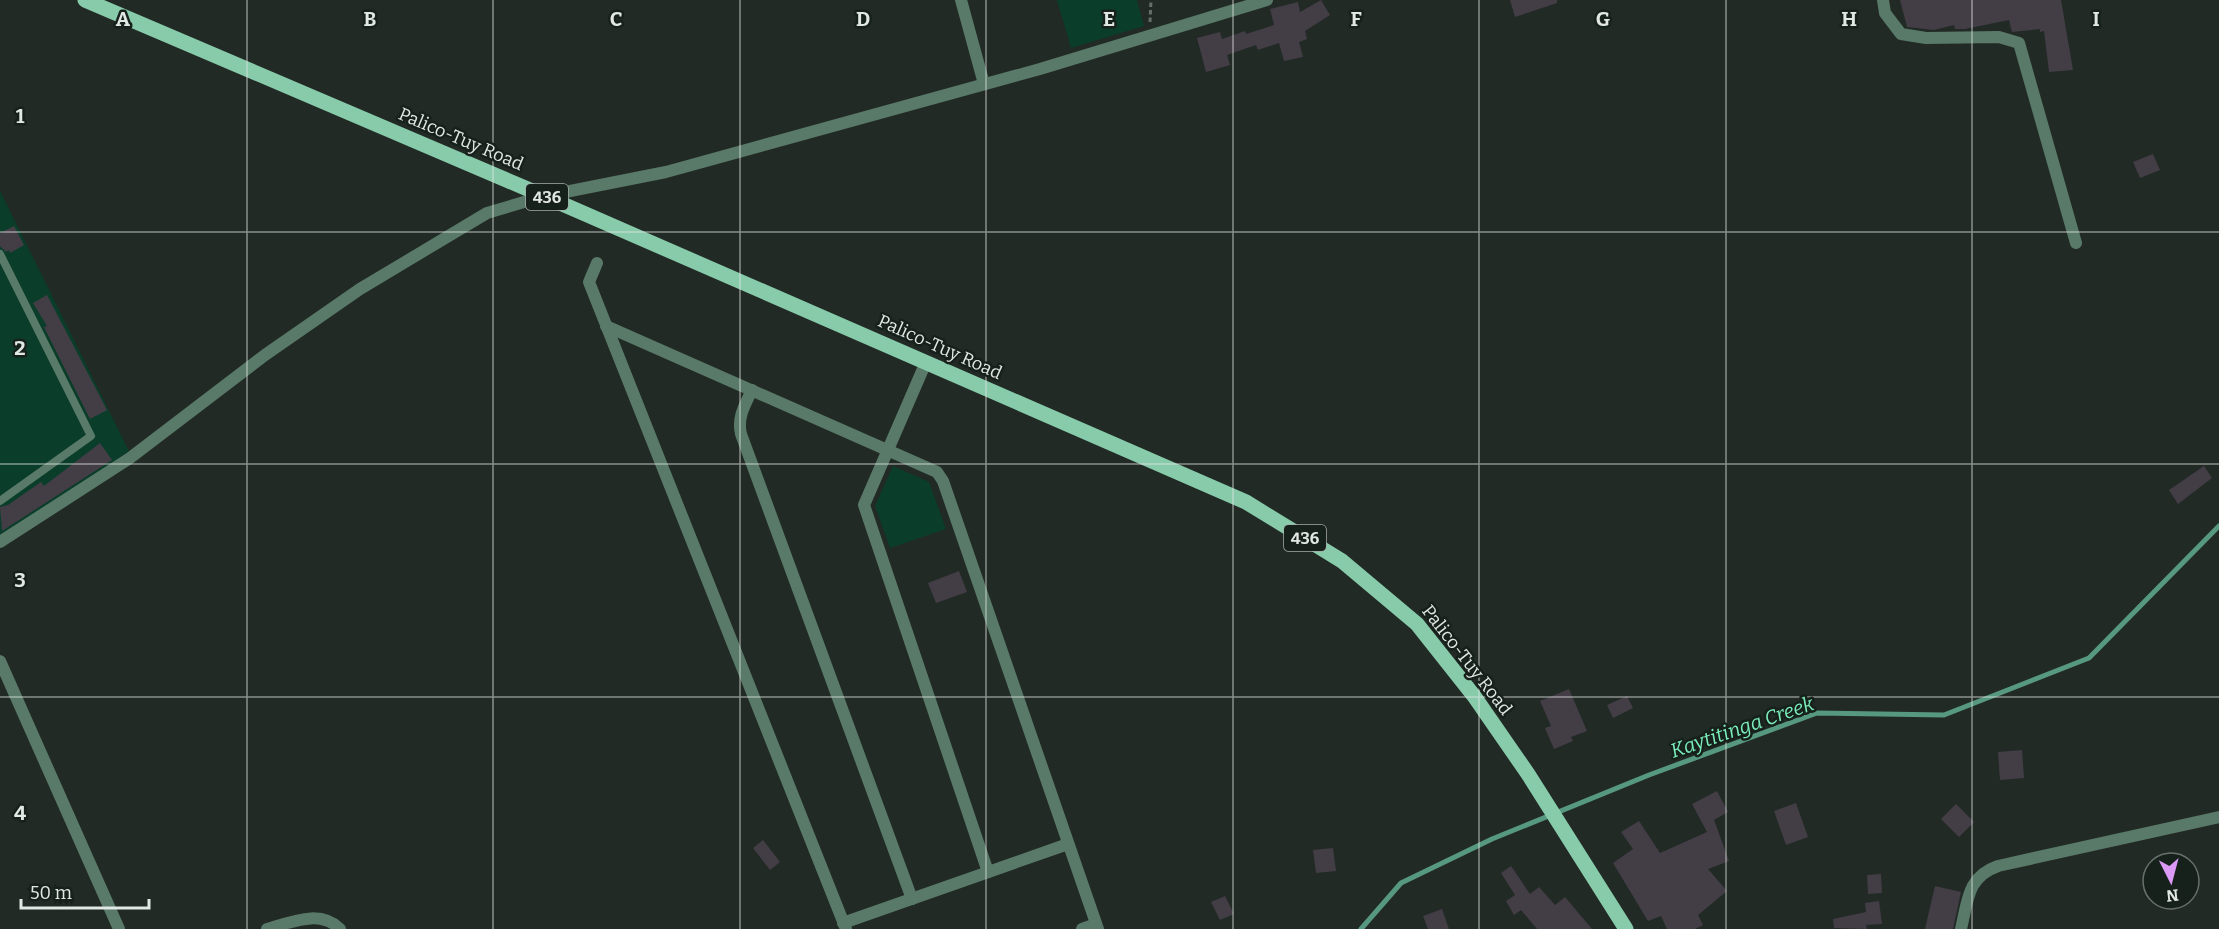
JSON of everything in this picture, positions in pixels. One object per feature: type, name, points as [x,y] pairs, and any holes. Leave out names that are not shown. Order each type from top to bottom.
[{"type":"main road","name":"Palico-Tuy Road","points":[[85,0],[544,196],[1246,502],[1342,561],[1417,624],[1474,696],[1528,774],[1626,929]]},
{"type":"street","points":[[962,0],[984,84]]},
{"type":"street","points":[[0,542],[130,458],[265,355],[360,289],[487,213],[544,196],[666,172],[984,84],[1267,0]]},
{"type":"street","points":[[1883,0],[1886,13],[1901,34],[1926,38],[1999,37],[2019,44],[2076,243]]},
{"type":"street","points":[[597,263],[589,282],[844,926],[912,899],[1068,844]]},
{"type":"street","points":[[606,326],[931,468],[943,481],[1097,927],[1082,929]]},
{"type":"street","points":[[926,362],[864,505],[866,517],[988,872]]},
{"type":"street","points":[[752,390],[741,412],[739,425],[741,434],[912,899]]},
{"type":"street","points":[[0,661],[119,929]]},
{"type":"street","points":[[1961,929],[1971,888],[1982,872],[1998,866],[2219,817]]},
{"type":"street","points":[[267,929],[309,917],[332,921],[340,929]]},
{"type":"lane","points":[[0,254],[91,436],[0,501]]},
{"type":"path","points":[[1149,36],[1151,0]]},
{"type":"green space","points":[[1057,0],[1137,0],[1144,26],[1071,48]]},
{"type":"green space","points":[[0,191],[129,451],[0,542]]},
{"type":"green space","points":[[893,466],[929,482],[946,529],[890,548],[875,506]]},
{"type":"building","points":[[1321,0],[1330,15],[1305,31],[1307,39],[1299,42],[1303,57],[1284,61],[1279,43],[1258,50],[1256,45],[1227,55],[1230,65],[1206,72],[1197,38],[1220,32],[1222,39],[1245,31],[1246,34],[1274,25],[1270,9],[1298,2],[1300,12]]},
{"type":"building","points":[[1510,0],[1557,0],[1557,3],[1515,17]]},
{"type":"building","points":[[1900,0],[2061,0],[2073,70],[2049,72],[2044,31],[2040,32],[2040,29],[2012,32],[2009,20],[1965,29],[1955,29],[1954,25],[1934,30],[1907,27]]},
{"type":"building","points":[[2153,154],[2160,170],[2140,178],[2133,162]]},
{"type":"building","points":[[14,226],[24,245],[10,253],[9,250],[6,252],[0,246],[0,233]]},
{"type":"building","points":[[47,295],[107,410],[90,419],[44,327],[47,326],[33,303]]},
{"type":"building","points":[[100,443],[112,460],[2,531],[0,507],[8,505],[41,482],[44,486]]},
{"type":"building","points":[[2204,466],[2212,478],[2178,504],[2169,490]]},
{"type":"building","points":[[959,571],[967,592],[936,603],[928,583]]},
{"type":"building","points":[[1569,689],[1587,731],[1571,737],[1573,741],[1554,749],[1545,728],[1551,726],[1540,701]]},
{"type":"building","points":[[1627,696],[1633,708],[1613,718],[1607,705]]},
{"type":"building","points":[[2022,750],[2024,778],[2000,780],[1998,752]]},
{"type":"building","points":[[1717,791],[1728,812],[1714,820],[1729,861],[1708,869],[1727,891],[1698,915],[1703,925],[1695,929],[1667,929],[1661,916],[1648,921],[1613,863],[1633,849],[1621,832],[1639,821],[1660,853],[1707,832],[1692,804]]},
{"type":"building","points":[[1796,803],[1808,837],[1786,845],[1774,811]]},
{"type":"building","points":[[1956,804],[1974,822],[1959,837],[1941,819]]},
{"type":"building","points":[[763,840],[780,862],[770,870],[753,848]]},
{"type":"building","points":[[1333,848],[1336,871],[1316,873],[1313,850]]},
{"type":"building","points":[[1511,866],[1530,894],[1539,887],[1555,905],[1565,897],[1592,929],[1537,929],[1521,910],[1514,915],[1506,901],[1515,895],[1501,873]]},
{"type":"building","points":[[1881,874],[1882,893],[1868,894],[1867,875]]},
{"type":"building","points":[[1935,886],[1961,892],[1953,929],[1925,929]]},
{"type":"building","points":[[1225,896],[1234,914],[1220,920],[1211,902]]},
{"type":"building","points":[[1879,901],[1882,924],[1866,925],[1867,929],[1834,928],[1833,919],[1866,912],[1865,903]]},
{"type":"building","points":[[1442,909],[1449,929],[1428,929],[1423,916]]},
{"type":"waterway","name":"Kaytitinga Creek","points":[[1361,929],[1401,883],[1492,839],[1649,775],[1817,713],[1944,715],[2089,658],[2219,526]]}]
